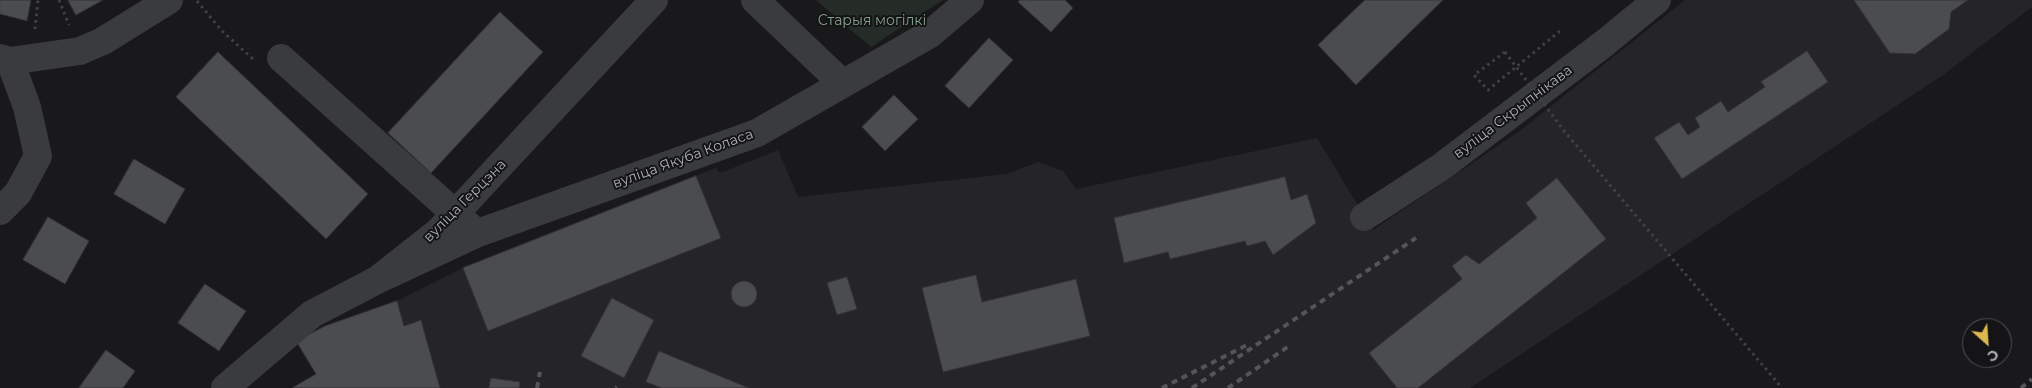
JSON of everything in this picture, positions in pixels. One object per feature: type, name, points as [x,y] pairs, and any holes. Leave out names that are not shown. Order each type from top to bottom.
[{"type":"street","points":[[0,211],[18,193],[38,156],[27,107],[5,59],[80,51],[103,41],[169,0]]},
{"type":"street","name":"вуліца Герцэна","points":[[225,388],[312,314],[377,280],[438,232],[654,0]]},
{"type":"street","points":[[755,0],[842,84]]},
{"type":"street","name":"вуліца Якуба Коласа","points":[[377,280],[478,233],[757,133],[930,34],[970,0]]},
{"type":"street","name":"вуліца Скрыпнікава","points":[[1364,217],[1440,167],[1606,42],[1656,0]]},
{"type":"street","points":[[281,58],[455,215],[478,233]]},
{"type":"path","points":[[34,33],[38,0]]},
{"type":"path","points":[[59,0],[70,26]]},
{"type":"path","points":[[196,0],[222,30]]},
{"type":"path","points":[[1560,31],[1488,90],[1474,75],[1505,52],[1566,132],[1782,388]]},
{"type":"shaded area","points":[[1685,0],[2032,0],[2032,7],[1943,75],[1470,388],[292,388],[316,373],[296,341],[325,326],[397,301],[463,268],[716,168],[720,173],[778,150],[798,197],[1007,174],[1038,162],[1063,171],[1076,189],[1317,138],[1373,230],[1521,130]]},
{"type":"green space","name":"Старыя могілкі","points":[[816,0],[943,0],[871,47]]},
{"type":"building","points":[[0,0],[31,0],[27,21],[0,14]]},
{"type":"building","points":[[68,0],[103,0],[76,15]]},
{"type":"building","points":[[1020,0],[1065,0],[1073,8],[1051,32],[1018,2]]},
{"type":"building","points":[[1365,0],[1443,0],[1356,85],[1318,45]]},
{"type":"building","points":[[1854,0],[1968,0],[1951,12],[1949,29],[1915,54],[1890,53]]},
{"type":"building","points":[[500,12],[543,52],[431,173],[388,133]]},
{"type":"building","points":[[989,38],[1013,60],[969,108],[945,86]]},
{"type":"building","points":[[1807,51],[1828,82],[1682,179],[1654,138],[1679,122],[1688,135],[1700,127],[1695,118],[1721,101],[1728,112],[1765,87],[1761,82]]},
{"type":"building","points":[[218,52],[368,194],[326,239],[176,97]]},
{"type":"building","points":[[894,95],[918,119],[885,151],[862,127]]},
{"type":"building","points":[[134,159],[185,189],[165,224],[114,194]]},
{"type":"building","points":[[696,176],[721,238],[488,331],[463,268]]},
{"type":"building","points":[[1285,177],[1291,200],[1307,194],[1316,223],[1273,255],[1265,241],[1247,246],[1245,241],[1170,259],[1168,252],[1124,263],[1114,218]]},
{"type":"building","points":[[1557,178],[1606,239],[1418,388],[1397,388],[1369,353],[1462,279],[1452,266],[1466,255],[1479,264],[1537,218],[1526,203]]},
{"type":"building","points":[[48,217],[89,241],[65,284],[23,260]]},
{"type":"building","points":[[976,275],[982,302],[1076,279],[1090,336],[943,372],[922,288]]},
{"type":"building","points":[[847,277],[857,309],[837,315],[827,283]]},
{"type":"building","points":[[744,281],[753,285],[757,294],[753,303],[744,307],[735,303],[731,294],[735,285]]},
{"type":"building","points":[[205,284],[246,311],[219,351],[178,323]]},
{"type":"building","points":[[612,298],[654,320],[624,378],[581,356]]},
{"type":"building","points":[[397,301],[404,326],[421,320],[440,388],[292,388],[316,374],[296,341],[325,326]]},
{"type":"building","points":[[106,350],[135,371],[123,388],[79,388]]},
{"type":"building","points":[[659,351],[749,388],[662,388],[646,382]]},
{"type":"building","points":[[491,378],[520,382],[519,388],[489,388]]},
{"type":"railway","points":[[1192,388],[1416,238]]},
{"type":"railway","points":[[1162,388],[1247,345]]},
{"type":"railway","points":[[1228,388],[1289,346]]},
{"type":"railway","points":[[537,388],[540,372]]},
{"type":"railway","points":[[2021,388],[2032,379]]}]
